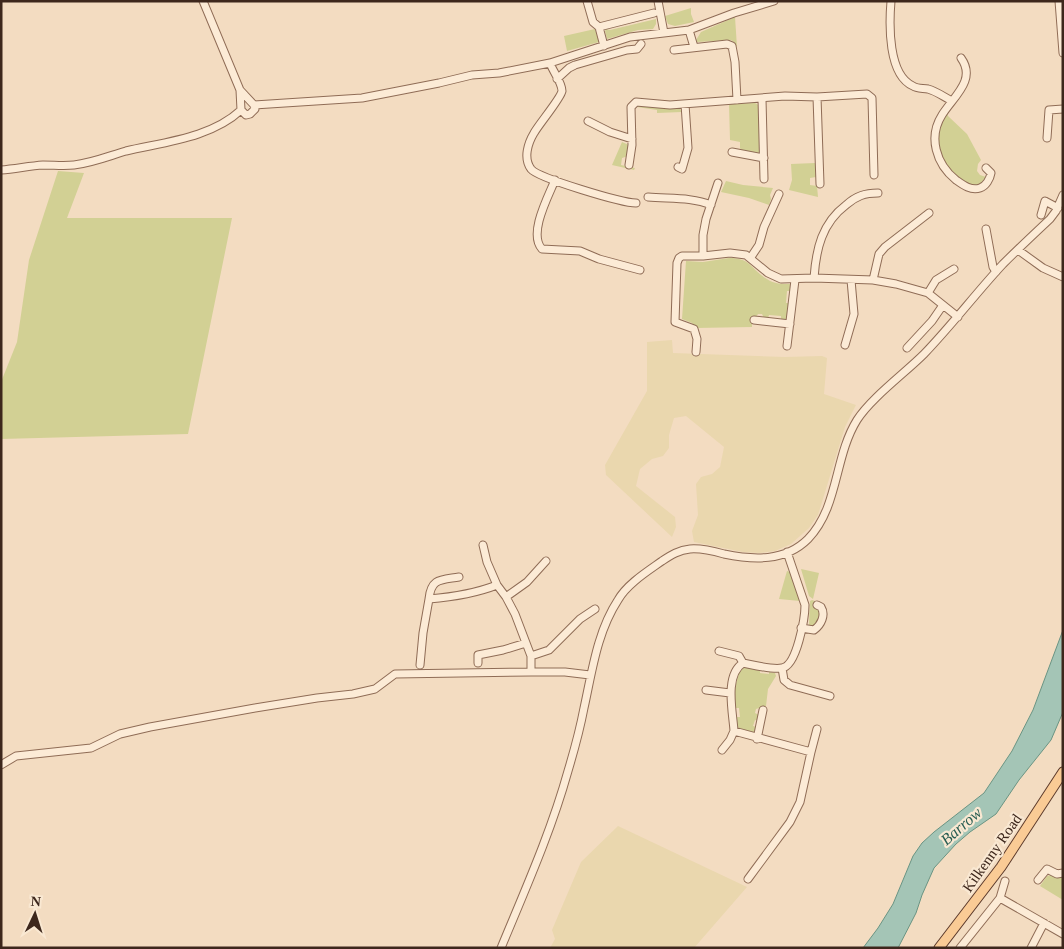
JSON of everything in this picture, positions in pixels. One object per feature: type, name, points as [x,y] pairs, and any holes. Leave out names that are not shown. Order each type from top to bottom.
[{"type":"main road","name":"Kilkenny Road","points":[[939,948],[1001,867],[1063,772]]},
{"type":"street","points":[[204,1],[240,90],[240,108],[246,115],[254,112],[252,102],[240,90]]},
{"type":"street","points":[[587,1],[593,22],[599,28],[604,46]]},
{"type":"street","points":[[658,1],[664,33]]},
{"type":"street","points":[[1,170],[44,165],[75,165],[174,140],[209,130],[231,120],[245,101],[362,98],[439,84],[472,75],[499,73],[550,63],[630,37],[689,30],[734,13],[774,1]]},
{"type":"street","points":[[892,1],[891,42],[896,69],[900,76],[914,87],[938,93],[952,101]]},
{"type":"street","points":[[1059,1],[1063,53]]},
{"type":"street","points":[[599,28],[654,13]]},
{"type":"street","points":[[689,30],[694,48]]},
{"type":"street","points":[[557,78],[575,65],[627,50],[637,49],[641,44]]},
{"type":"street","points":[[674,50],[727,44],[732,46],[735,62],[737,100]]},
{"type":"street","points":[[961,58],[966,67],[965,82],[942,114],[936,128],[936,148],[941,163],[953,178],[972,189],[980,188],[988,182],[990,173],[986,168]]},
{"type":"street","points":[[550,63],[561,87],[561,94],[534,134],[527,154],[527,162],[533,171],[555,180],[636,204]]},
{"type":"street","points":[[629,165],[632,139],[630,112],[633,103],[639,101],[670,105],[786,96],[816,97],[867,94],[872,98],[874,175]]},
{"type":"street","points":[[816,97],[820,184]]},
{"type":"street","points":[[762,98],[764,179]]},
{"type":"street","points":[[678,167],[682,169],[688,148],[685,104]]},
{"type":"street","points":[[1047,138],[1049,110],[1063,109]]},
{"type":"street","points":[[588,122],[632,139]]},
{"type":"street","points":[[732,152],[764,158]]},
{"type":"street","points":[[555,180],[538,224],[537,234],[540,248],[580,251],[599,259],[640,270]]},
{"type":"street","points":[[703,256],[702,235],[718,183]]},
{"type":"street","points":[[814,278],[815,257],[819,241],[828,222],[837,211],[854,198],[866,193],[878,193]]},
{"type":"street","points":[[751,258],[759,246],[764,227],[779,194]]},
{"type":"street","points":[[500,948],[546,838],[568,772],[584,709],[590,675],[607,620],[619,597],[636,581],[670,555],[689,549],[708,550],[756,559],[777,556],[806,541],[821,521],[833,492],[848,438],[862,414],[926,351],[996,272],[1050,219],[1058,208],[1063,195]]},
{"type":"street","points":[[648,197],[686,199],[712,205]]},
{"type":"street","points":[[1041,216],[1044,201],[1058,208]]},
{"type":"street","points":[[873,280],[879,254],[885,247],[928,213]]},
{"type":"street","points":[[986,229],[993,267],[996,272]]},
{"type":"street","points":[[1018,250],[1043,268],[1063,278]]},
{"type":"street","points":[[696,352],[697,339],[694,329],[675,322],[677,263],[682,256],[730,253],[746,255],[768,273],[781,279],[873,280],[896,284],[928,293],[958,317]]},
{"type":"street","points":[[928,293],[936,280],[954,269]]},
{"type":"street","points":[[788,346],[795,280]]},
{"type":"street","points":[[845,345],[854,314],[851,280]]},
{"type":"street","points":[[907,348],[932,321],[943,305]]},
{"type":"street","points":[[754,320],[790,324]]},
{"type":"street","points":[[483,545],[487,562],[497,585],[506,596],[515,614],[531,656],[531,672]]},
{"type":"street","points":[[722,750],[734,731],[730,693],[736,670],[743,664],[782,668],[788,666],[795,655],[805,612],[805,604],[787,552]]},
{"type":"street","points":[[506,596],[527,582],[546,562]]},
{"type":"street","points":[[420,665],[431,586],[441,580],[459,577]]},
{"type":"street","points":[[429,599],[461,596],[497,585]]},
{"type":"street","points":[[801,628],[814,630],[820,624],[824,612],[817,605]]},
{"type":"street","points":[[531,656],[549,650],[580,619],[595,609]]},
{"type":"street","points":[[478,663],[478,656],[526,643]]},
{"type":"street","points":[[719,651],[739,656],[743,664]]},
{"type":"street","points":[[782,668],[784,680],[790,685],[830,696]]},
{"type":"street","points":[[1,765],[16,756],[91,748],[120,734],[150,727],[375,689],[395,674],[564,672],[590,675]]},
{"type":"street","points":[[706,690],[730,693]]},
{"type":"street","points":[[757,739],[763,710]]},
{"type":"street","points":[[748,879],[790,822],[800,802],[817,728]]},
{"type":"street","points":[[734,731],[757,739],[811,752]]},
{"type":"street","points":[[1038,880],[1047,869],[1057,874],[1063,873]]},
{"type":"street","points":[[960,948],[1000,898],[1005,881]]},
{"type":"street","points":[[1000,898],[1063,934]]},
{"type":"street","points":[[1031,948],[1044,923]]},
{"type":"shaded area","points":[[691,8],[694,22],[675,26],[668,24],[665,16]]},
{"type":"shaded area","points":[[735,17],[737,47],[731,40],[697,42],[696,40],[701,32]]},
{"type":"shaded area","points":[[656,19],[653,29],[638,30],[607,39],[606,29],[610,30]]},
{"type":"shaded area","points":[[595,29],[599,42],[567,51],[564,36]]},
{"type":"shaded area","points":[[755,103],[760,106],[761,149],[759,154],[742,151],[740,142],[730,140],[729,104]]},
{"type":"shaded area","points":[[638,105],[680,109],[682,112],[657,113],[657,110],[637,107]]},
{"type":"shaded area","points":[[947,110],[948,116],[967,134],[981,160],[977,171],[980,175],[986,177],[979,185],[971,186],[960,180],[950,169],[938,150],[937,135]]},
{"type":"shaded area","points":[[622,142],[629,145],[628,156],[622,158],[621,165],[635,168],[634,170],[612,165]]},
{"type":"shaded area","points":[[815,163],[816,177],[810,178],[810,185],[817,186],[818,197],[789,190],[792,180],[791,164]]},
{"type":"shaded area","points":[[58,171],[84,173],[67,218],[232,218],[188,434],[1,439],[1,382],[17,342],[29,260]]},
{"type":"shaded area","points":[[726,181],[773,188],[769,205],[749,198],[721,192]]},
{"type":"shaded area","points":[[737,258],[747,262],[772,282],[791,284],[791,291],[787,291],[786,303],[790,303],[786,319],[781,320],[781,316],[769,315],[768,319],[764,318],[762,314],[758,314],[752,318],[752,327],[696,328],[692,323],[682,319],[686,261],[703,262]]},
{"type":"shaded area","points":[[672,340],[673,353],[785,357],[822,356],[827,358],[824,394],[856,405],[845,427],[818,515],[809,528],[791,544],[775,551],[759,553],[743,552],[694,542],[692,531],[698,515],[696,484],[701,477],[712,474],[720,467],[724,447],[686,416],[674,418],[669,435],[669,448],[663,456],[652,459],[640,469],[636,486],[675,517],[676,527],[672,537],[606,475],[605,465],[647,391],[647,342]]},
{"type":"shaded area","points":[[801,569],[819,573],[813,599],[809,596]]},
{"type":"shaded area","points":[[787,571],[790,572],[800,601],[779,599]]},
{"type":"shaded area","points":[[810,601],[815,601],[814,607],[820,609],[821,612],[817,625],[812,626],[809,625]]},
{"type":"shaded area","points":[[745,667],[760,668],[760,673],[775,673],[776,676],[768,689],[766,706],[756,709],[755,713],[759,715],[759,721],[755,720],[753,726],[757,727],[755,733],[741,730],[737,726],[736,717],[740,717],[739,708],[735,708],[734,691],[740,669]]},
{"type":"shaded area","points":[[618,826],[747,887],[694,948],[550,948],[555,939],[552,930],[581,862]]},
{"type":"shaded area","points":[[1047,876],[1063,876],[1063,900],[1040,886]]},
{"type":"water","name":"Barrow","points":[[1063,630],[1063,712],[1051,740],[1019,780],[996,814],[956,844],[934,868],[916,913],[898,948],[863,948],[893,904],[913,856],[922,843],[984,793],[1012,751],[1033,710]]}]
